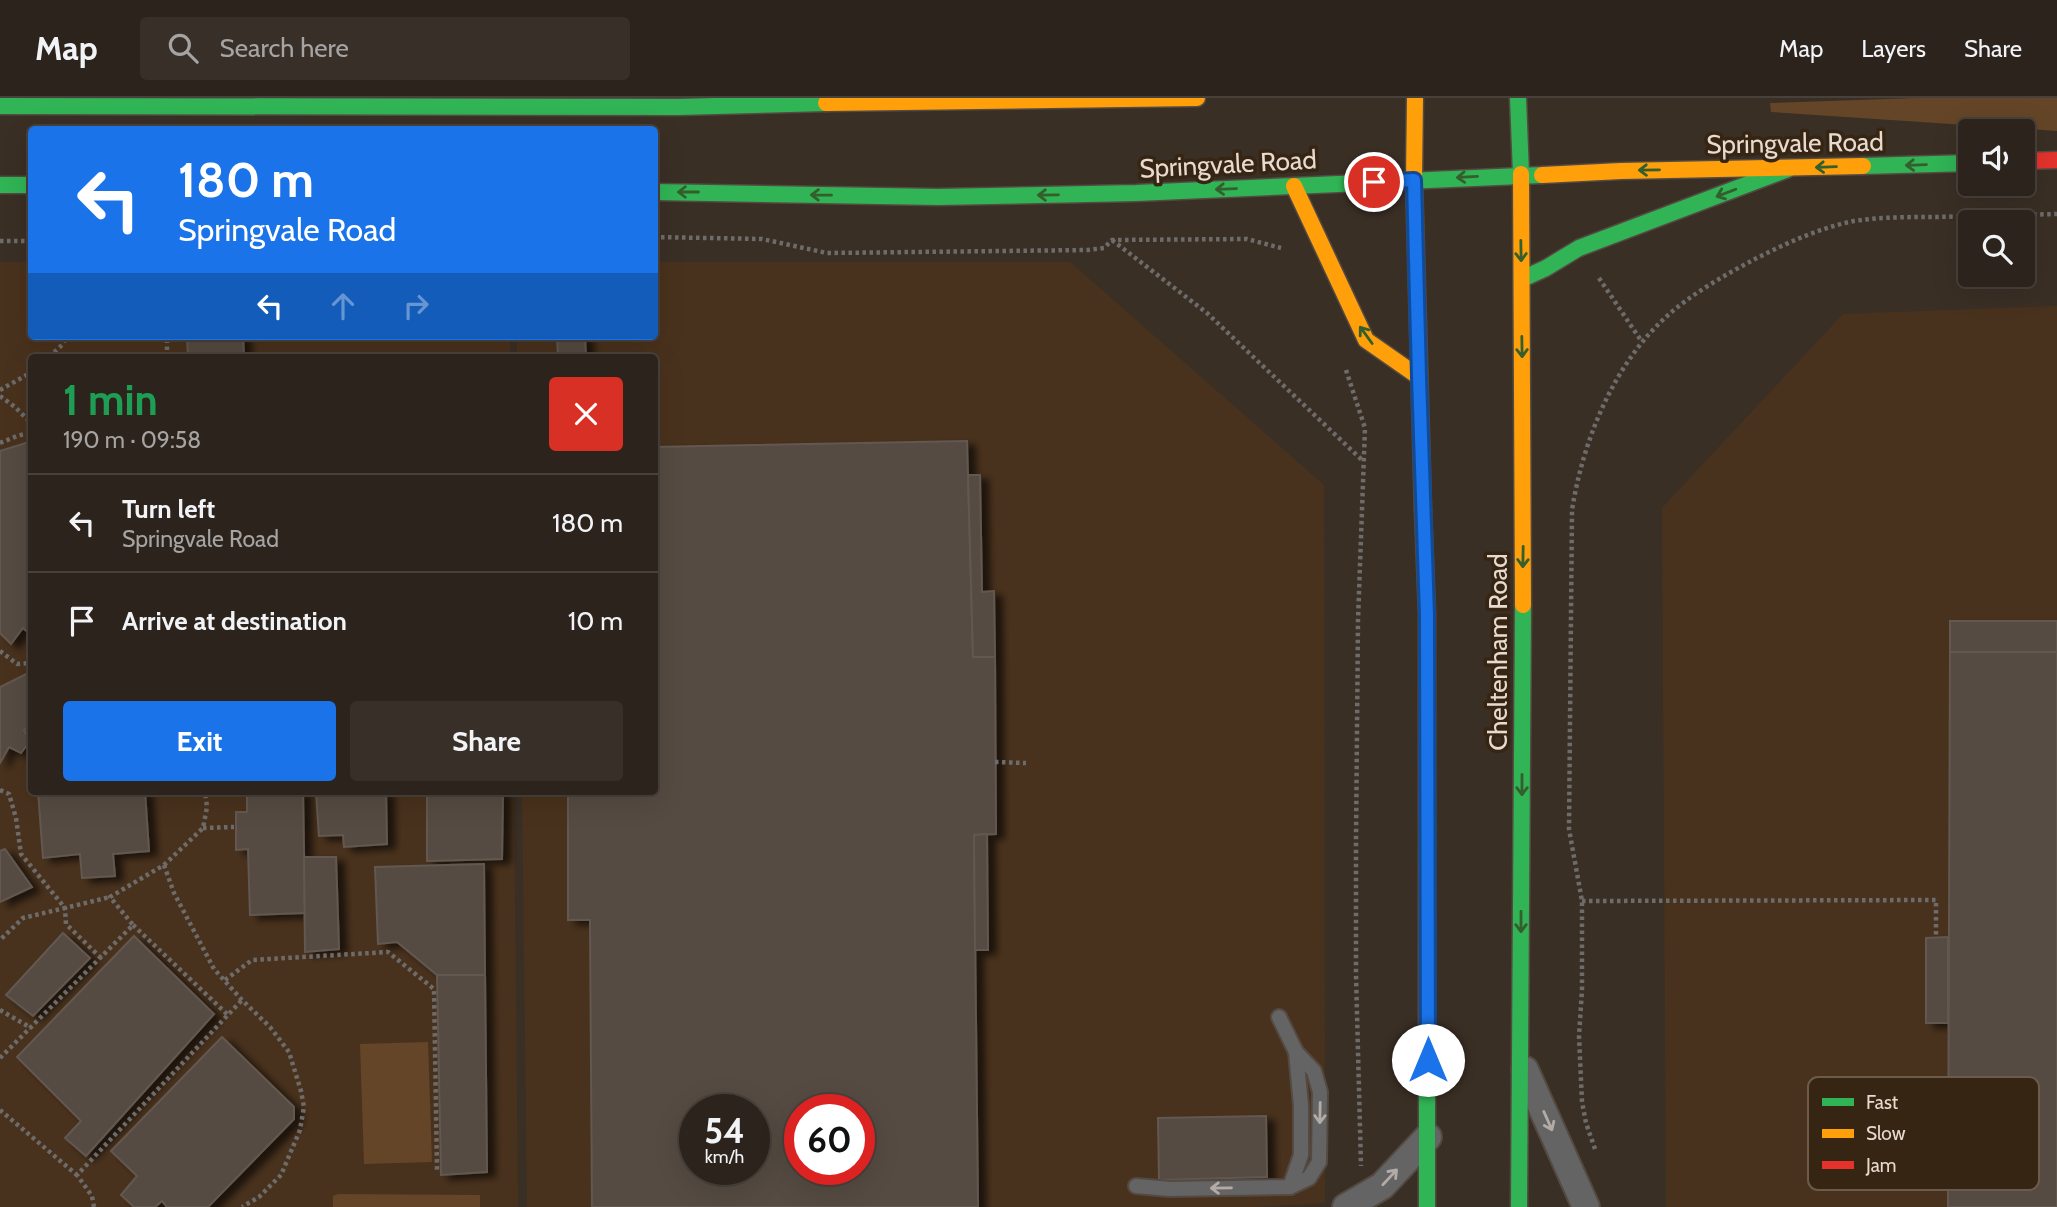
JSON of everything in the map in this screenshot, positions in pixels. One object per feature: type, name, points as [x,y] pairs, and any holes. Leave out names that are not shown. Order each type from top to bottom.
[{"type":"main road","points":[[0,106],[678,107],[1197,98]]},
{"type":"main road","points":[[1415,98],[1414,180],[1427,615],[1427,1207]]},
{"type":"main road","name":"Cheltenham Road","points":[[1518,98],[1524,489],[1520,1207]]},
{"type":"main road","points":[[2035,161],[2057,160]]},
{"type":"main road","name":"Springvale Road","points":[[658,192],[938,197],[1136,193],[1521,174],[1958,163]]},
{"type":"main road","points":[[1521,279],[1579,248],[1790,168]]},
{"type":"main road","points":[[0,185],[28,185]]},
{"type":"main road","points":[[1294,186],[1366,340],[1419,377]]},
{"type":"street","points":[[1520,1059],[1586,1207]]},
{"type":"street","points":[[1346,1207],[1382,1186],[1427,1137]]},
{"type":"lane","points":[[1136,1185],[1170,1189],[1290,1187],[1309,1178],[1320,1162],[1320,1092],[1314,1071],[1296,1052],[1279,1017]]},
{"type":"path","points":[[1597,1155],[1582,1102],[1579,1036],[1582,990],[1581,901],[1569,829],[1572,510],[1577,476],[1612,388],[1642,342],[1666,316],[1738,268],[1822,229],[1856,221],[1892,218],[2057,214]]},
{"type":"path","points":[[658,237],[762,239],[827,253],[1088,250],[1104,248],[1112,240],[1247,239],[1281,248],[1300,233],[1314,233]]},
{"type":"path","points":[[1112,240],[1208,313],[1363,461]]},
{"type":"path","points":[[0,241],[28,241]]},
{"type":"path","points":[[1579,248],[1642,342]]},
{"type":"path","points":[[52,354],[65,340]]},
{"type":"path","points":[[1343,362],[1365,428],[1358,620],[1356,841],[1357,1023],[1362,1165],[1352,1171]]},
{"type":"path","points":[[0,390],[28,374]]},
{"type":"path","points":[[0,396],[28,420]]},
{"type":"path","points":[[0,443],[28,433]]},
{"type":"path","points":[[0,651],[17,664],[28,663]]},
{"type":"path","points":[[995,762],[1026,763]]},
{"type":"path","points":[[0,790],[9,794],[16,818],[21,854],[65,908],[66,925],[101,958]]},
{"type":"path","points":[[0,940],[23,918],[110,897],[164,865],[203,828],[207,807],[206,795]]},
{"type":"path","points":[[203,828],[234,827]]},
{"type":"path","points":[[164,865],[174,892],[214,969],[270,1027],[289,1052],[304,1107],[300,1130],[281,1175],[258,1197],[242,1207]]},
{"type":"path","points":[[110,897],[133,925],[228,1015]]},
{"type":"path","points":[[1581,901],[1936,900],[1936,938]]},
{"type":"path","points":[[0,1058],[133,925]]},
{"type":"path","points":[[225,979],[252,960],[388,952],[434,989],[437,1170]]},
{"type":"path","points":[[77,1175],[242,1000]]},
{"type":"path","points":[[0,1010],[31,1028]]},
{"type":"path","points":[[0,1110],[77,1175],[92,1196],[94,1207]]},
{"type":"shaded area","points":[[1916,98],[2057,98],[2057,131],[2035,130],[2035,119],[1958,119],[1958,124],[1771,112],[1770,103]]},
{"type":"shaded area","points":[[0,262],[28,262],[28,340],[510,340],[510,354],[28,354],[28,795],[514,795],[518,1207],[0,1207]]},
{"type":"shaded area","points":[[658,262],[1070,262],[1324,485],[1325,1203],[1255,1207],[527,1207],[522,795],[658,795],[658,354],[517,354],[517,340],[658,340]]},
{"type":"shaded area","points":[[2057,306],[2057,1207],[1666,1207],[1662,508],[1843,314]]},
{"type":"shaded area","points":[[428,1042],[432,1162],[364,1164],[360,1044]]},
{"type":"shaded area","points":[[480,1195],[480,1207],[333,1207],[333,1196]]},
{"type":"building","points":[[187,340],[243,340],[244,354],[188,354]]},
{"type":"building","points":[[557,340],[585,340],[586,354],[558,354]]},
{"type":"building","points":[[967,441],[973,657],[995,657],[996,834],[974,835],[978,1207],[592,1207],[590,920],[568,920],[568,795],[658,795],[658,447]]},
{"type":"building","points":[[28,442],[28,632],[23,628],[11,644],[0,633],[0,451]]},
{"type":"building","points":[[968,475],[980,475],[982,592],[994,591],[995,657],[973,657]]},
{"type":"building","points":[[1950,621],[2057,621],[2057,652],[1950,652]]},
{"type":"building","points":[[1950,652],[2057,652],[2057,1207],[1948,1207],[1948,1190],[2039,1190],[2039,1077],[1948,1077]]},
{"type":"building","points":[[28,673],[28,728],[24,730],[28,744],[21,753],[9,747],[0,763],[0,687]]},
{"type":"building","points":[[38,795],[145,795],[149,851],[113,854],[115,876],[82,878],[80,854],[43,858]]},
{"type":"building","points":[[247,795],[303,795],[305,913],[250,915],[248,849],[236,850],[236,812],[247,812]]},
{"type":"building","points":[[316,795],[386,795],[387,844],[344,847],[343,835],[319,836]]},
{"type":"building","points":[[427,795],[503,795],[502,859],[427,861]]},
{"type":"building","points":[[987,834],[988,950],[975,950],[974,835]]},
{"type":"building","points":[[5,849],[32,887],[0,902],[0,851]]},
{"type":"building","points":[[304,857],[336,857],[339,949],[305,952]]},
{"type":"building","points":[[484,864],[485,975],[437,975],[397,942],[378,944],[375,867]]},
{"type":"building","points":[[63,933],[90,958],[33,1016],[6,995]]},
{"type":"building","points":[[134,936],[214,1014],[86,1156],[65,1138],[81,1121],[17,1057]]},
{"type":"building","points":[[1948,937],[1948,1023],[1926,1023],[1926,938]]},
{"type":"building","points":[[437,975],[485,975],[487,1172],[441,1175]]},
{"type":"building","points":[[222,1037],[294,1107],[294,1119],[208,1207],[167,1207],[162,1201],[155,1207],[134,1207],[121,1195],[137,1176],[111,1151]]},
{"type":"building","points":[[1266,1116],[1267,1177],[1159,1180],[1158,1118]]},
{"type":"traffic: fast","points":[[1518,98],[1521,174]]},
{"type":"traffic: fast","points":[[0,106],[678,107],[826,103]]},
{"type":"traffic: fast","points":[[1863,166],[1958,163]]},
{"type":"traffic: fast","points":[[1522,279],[1579,248],[1788,169]]},
{"type":"traffic: fast","points":[[658,192],[938,197],[1136,193],[1542,175]]},
{"type":"traffic: fast","points":[[0,185],[28,185]]},
{"type":"traffic: fast","points":[[1423,510],[1427,615],[1427,1207]]},
{"type":"traffic: fast","points":[[1519,1207],[1523,605]]},
{"type":"traffic: slow","points":[[826,103],[1197,98]]},
{"type":"traffic: slow","points":[[1414,180],[1415,98]]},
{"type":"traffic: slow","points":[[1542,175],[1863,166]]},
{"type":"traffic: slow","points":[[1521,174],[1523,605]]},
{"type":"traffic: slow","points":[[1414,180],[1423,510]]},
{"type":"traffic: slow","points":[[1294,186],[1366,340],[1419,377]]},
{"type":"traffic: jam","points":[[2035,161],[2057,160]]},
{"type":"route","points":[[1374,182],[1414,180],[1427,615],[1428,1060]]}]
